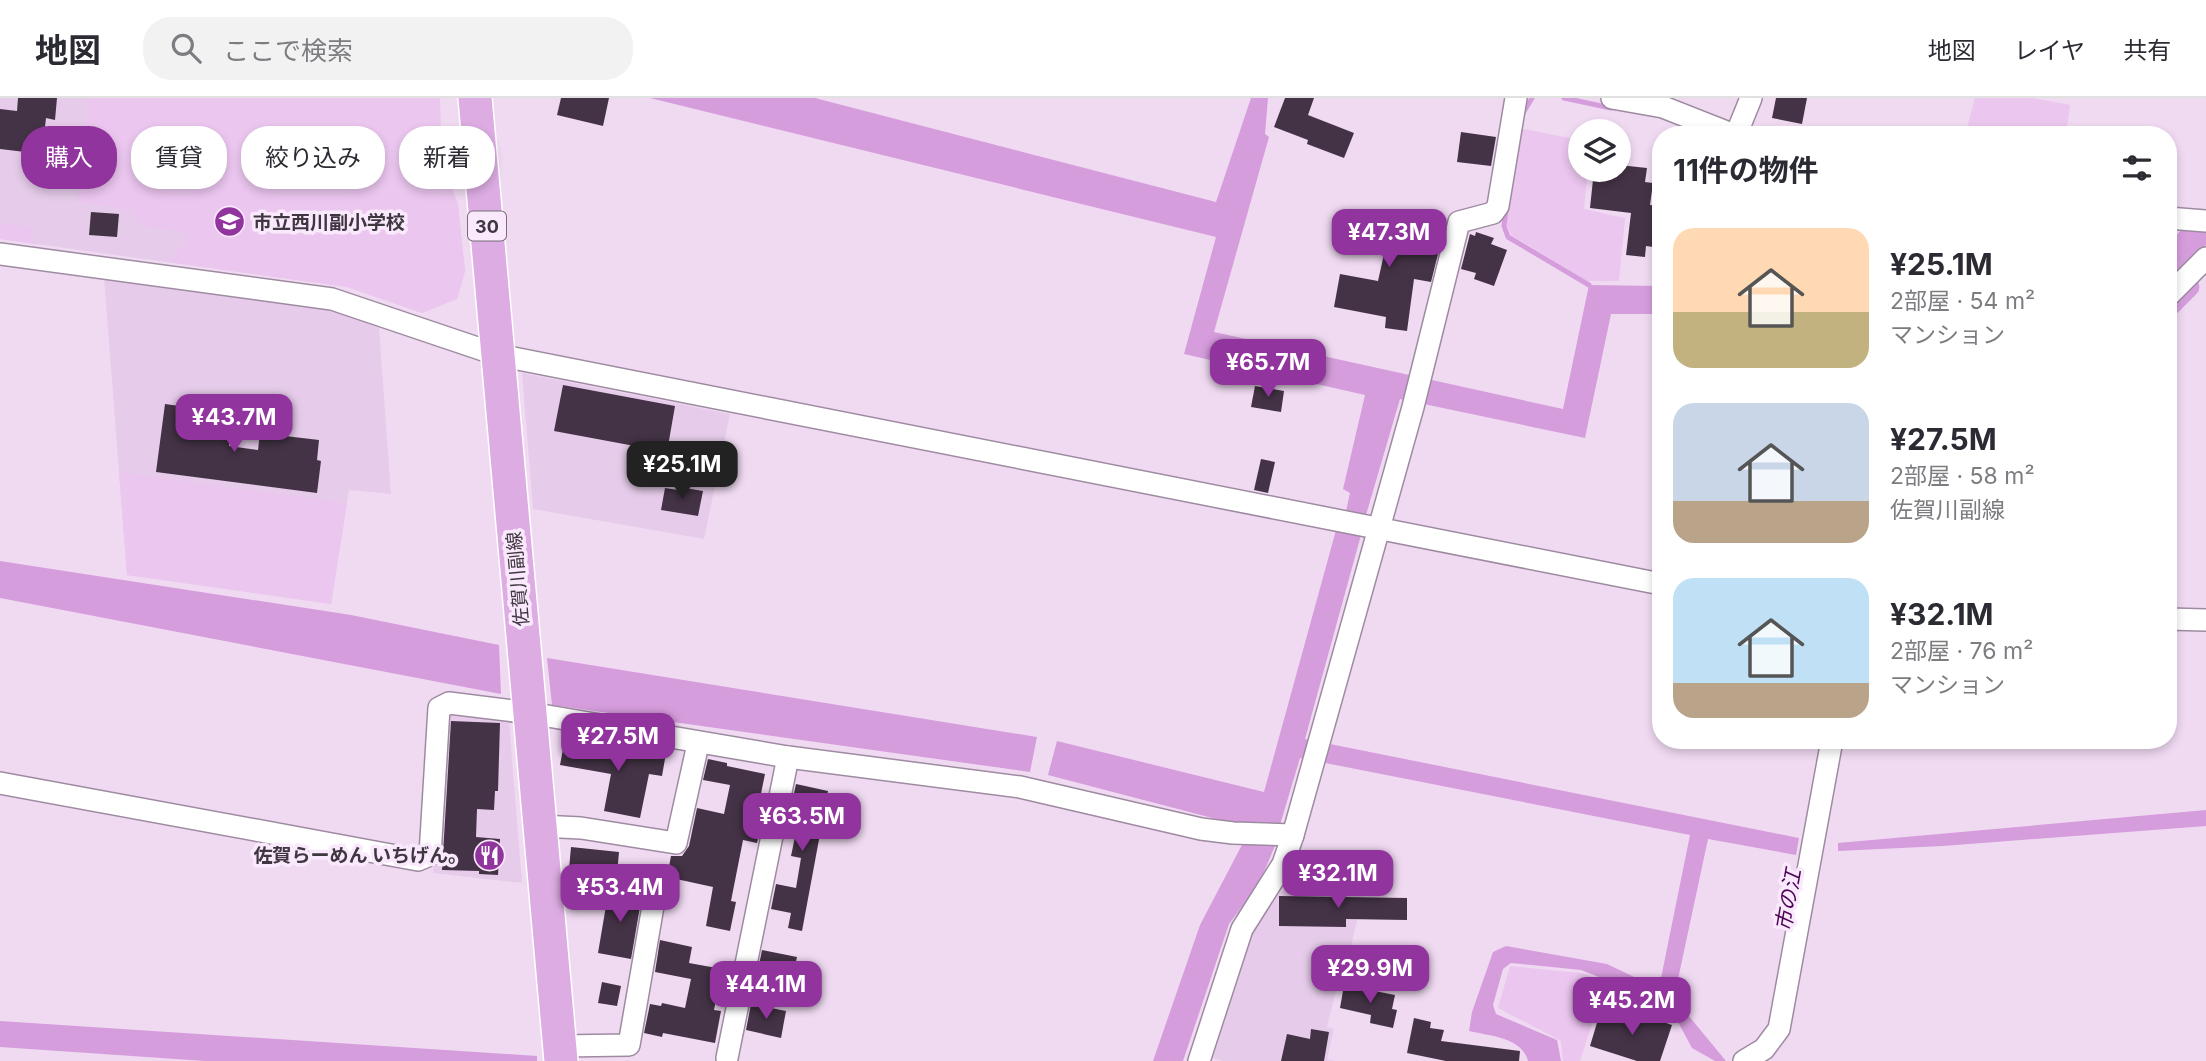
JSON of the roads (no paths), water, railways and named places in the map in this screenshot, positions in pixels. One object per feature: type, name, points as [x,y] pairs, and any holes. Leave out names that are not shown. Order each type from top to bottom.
[{"type":"main road","name":"佐賀川副線","points":[[475,98],[560,1054]]},
{"type":"street","points":[[1199,1061],[1242,929],[1283,864],[1293,835],[1315,765],[1413,407],[1459,222],[1493,213],[1498,206],[1516,98]]},
{"type":"street","points":[[1612,98],[1662,107],[1712,126]]},
{"type":"street","points":[[1739,126],[1751,98]]},
{"type":"street","points":[[2177,219],[2206,221]]},
{"type":"street","points":[[0,254],[332,299],[498,355],[1652,582]]},
{"type":"street","points":[[2177,287],[2206,258]]},
{"type":"street","points":[[2177,619],[2206,620]]},
{"type":"street","points":[[0,783],[418,860],[430,855],[439,708],[449,703],[530,713],[698,744],[1020,787],[1201,829],[1293,835]]},
{"type":"street","points":[[540,826],[581,828],[677,843],[698,744]]},
{"type":"street","points":[[1744,1061],[1764,1049],[1779,1029],[1830,749]]},
{"type":"street","points":[[727,1058],[788,757]]},
{"type":"street","points":[[560,1054],[629,1045],[656,889]]},
{"type":"waterway","points":[[1523,113],[1532,98]]},
{"type":"waterway","points":[[1564,98],[1611,108]]},
{"type":"waterway","points":[[1506,209],[1504,226],[1508,237],[1589,285]]},
{"type":"waterway","name":"市の江","points":[[2177,300],[2190,287]]},
{"type":"place","name":"市立西川副小学校","points":[[230,222]]},
{"type":"place","name":"佐賀らーめん いちげん。","points":[[490,855]]}]
